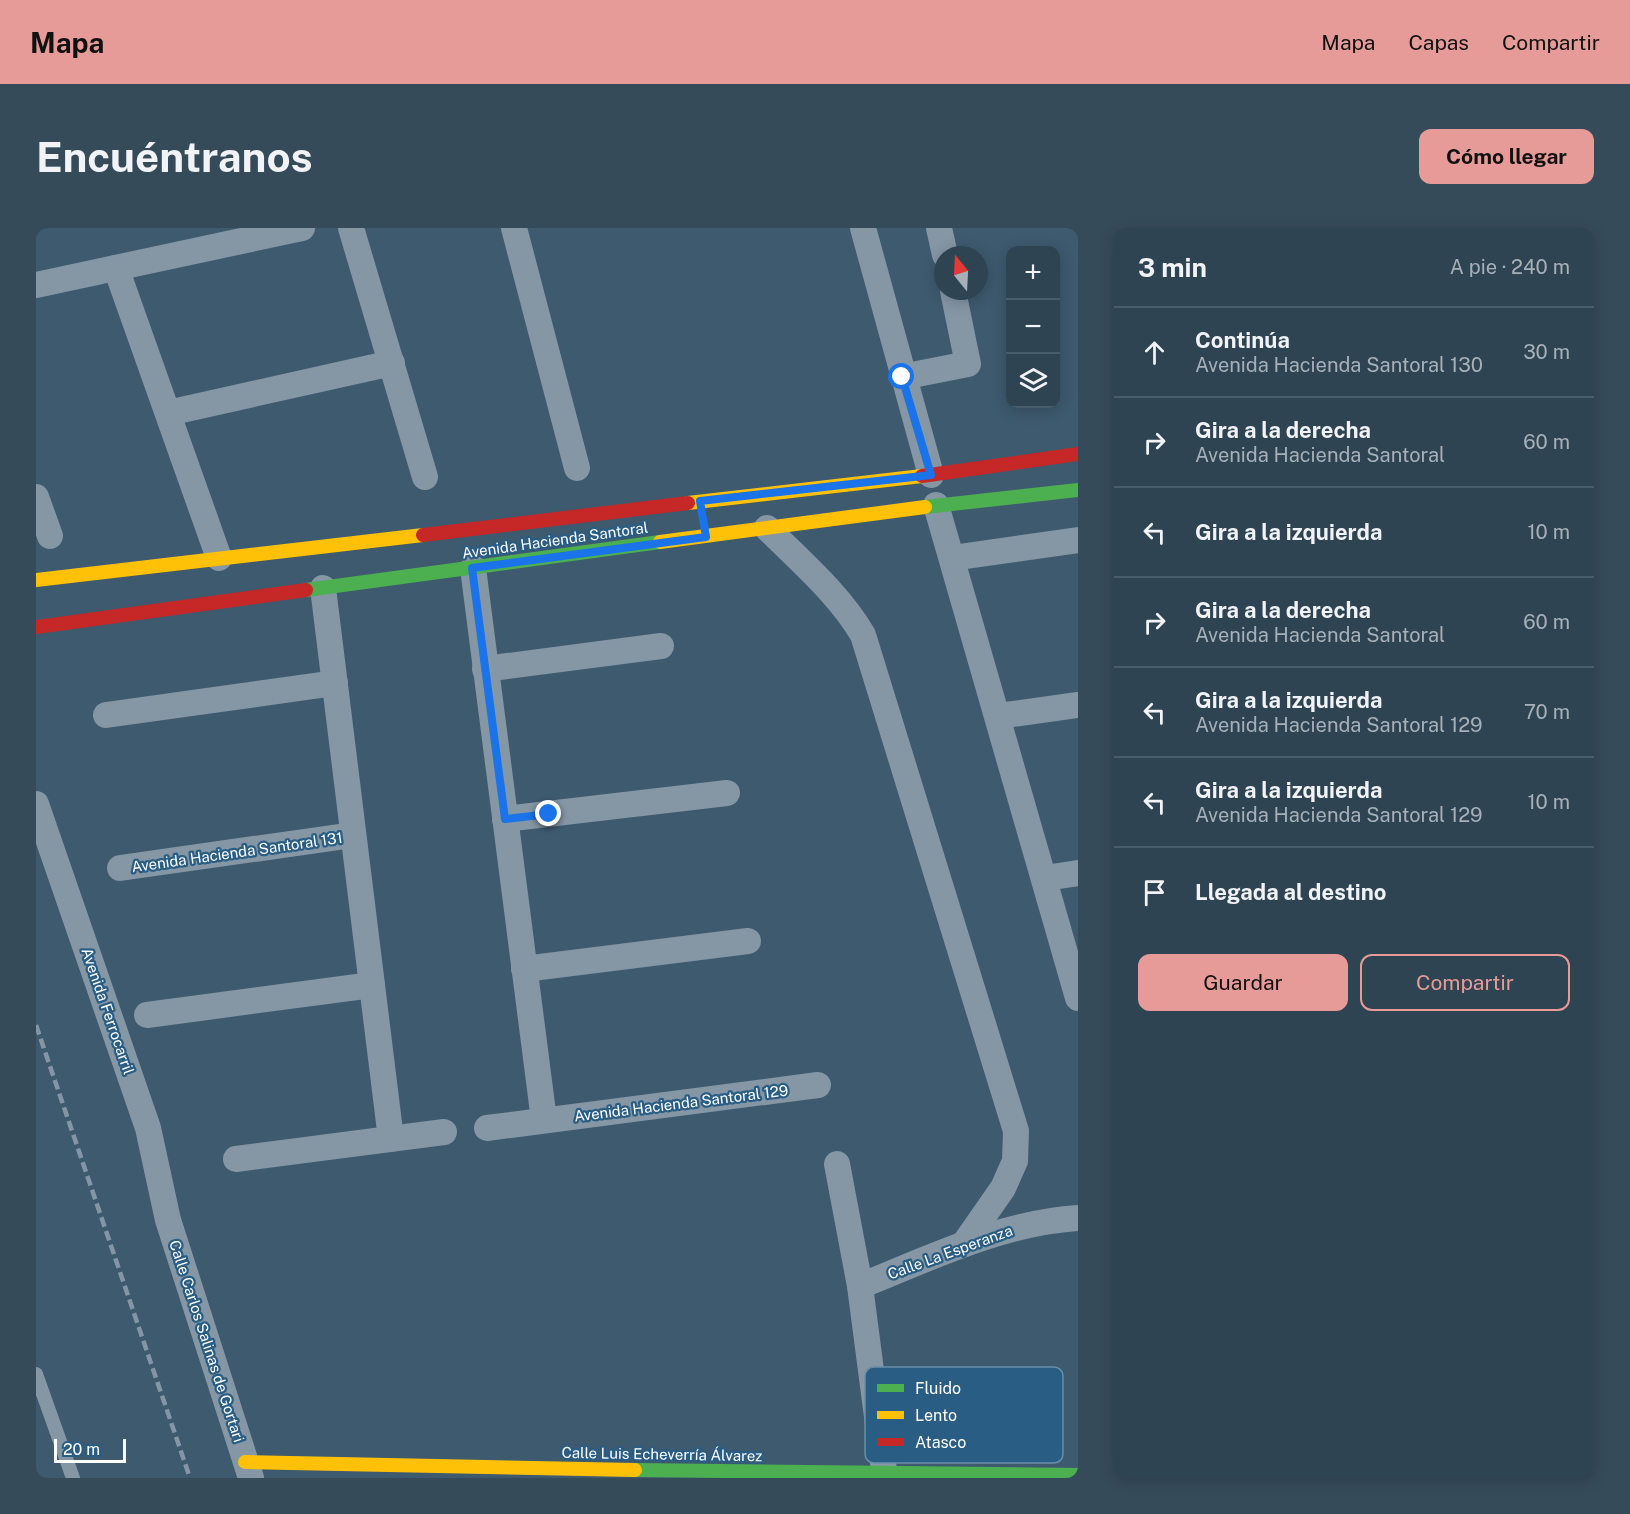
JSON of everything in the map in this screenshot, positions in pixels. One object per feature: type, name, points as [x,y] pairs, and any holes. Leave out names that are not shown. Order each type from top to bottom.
[{"type":"street","points":[[36,285],[302,228]]},
{"type":"street","points":[[351,228],[425,477]]},
{"type":"street","points":[[514,228],[576,468]]},
{"type":"street","points":[[863,228],[902,377],[931,475]]},
{"type":"street","points":[[939,228],[943,246]]},
{"type":"street","points":[[116,268],[219,558]]},
{"type":"street","points":[[902,377],[968,364],[954,300]]},
{"type":"street","points":[[168,413],[392,363]]},
{"type":"street","name":"Avenida Hacienda Santoral","points":[[36,627],[99,613],[323,588],[398,568],[472,568],[703,519],[931,475],[1078,454]]},
{"type":"street","name":"Avenida Hacienda Santoral","points":[[36,580],[93,579],[219,558],[394,537],[703,519],[767,528],[1078,490]]},
{"type":"street","points":[[36,497],[50,536]]},
{"type":"street","points":[[936,506],[1078,998]]},
{"type":"street","points":[[767,528],[835,596],[850,613],[863,635],[1016,1131],[1015,1161],[1003,1188],[964,1244]]},
{"type":"street","points":[[394,537],[398,568]]},
{"type":"street","points":[[952,558],[1078,540]]},
{"type":"street","points":[[472,568],[544,1120]]},
{"type":"street","name":"Avenida Hacienda Santoral 131","points":[[323,588],[391,1139]]},
{"type":"street","points":[[485,669],[661,646]]},
{"type":"street","points":[[106,715],[335,684]]},
{"type":"street","points":[[998,716],[1078,705]]},
{"type":"street","points":[[505,819],[727,793]]},
{"type":"street","name":"Avenida Ferrocarril","points":[[36,804],[148,1128],[168,1220]]},
{"type":"street","name":"Avenida Hacienda Santoral 131","points":[[120,868],[353,835]]},
{"type":"street","points":[[1045,878],[1078,873]]},
{"type":"street","points":[[524,969],[748,941]]},
{"type":"street","points":[[147,1015],[372,985]]},
{"type":"street","name":"Avenida Hacienda Santoral 129","points":[[488,1128],[818,1086]]},
{"type":"street","points":[[236,1159],[444,1132]]},
{"type":"street","points":[[837,1164],[860,1287],[871,1367]]},
{"type":"street","name":"Calle La Esperanza","points":[[860,1287],[964,1244],[1013,1227],[1078,1218]]},
{"type":"street","name":"Calle Carlos Salinas de Gortari","points":[[168,1220],[248,1470]]},
{"type":"street","name":"Calle Luis Echeverría Álvarez","points":[[248,1470],[1075,1476]]},
{"type":"lane","points":[[36,1374],[73,1478]]},
{"type":"railway","points":[[36,1025],[190,1478]]},
{"type":"traffic: fast","points":[[925,507],[1078,490]]},
{"type":"traffic: fast","points":[[306,590],[660,542]]},
{"type":"traffic: fast","points":[[635,1470],[1078,1475]]},
{"type":"traffic: slow","points":[[688,503],[922,476]]},
{"type":"traffic: slow","points":[[660,542],[925,507]]},
{"type":"traffic: slow","points":[[36,580],[423,535]]},
{"type":"traffic: slow","points":[[245,1462],[635,1470]]},
{"type":"traffic: jam","points":[[922,476],[1078,454]]},
{"type":"traffic: jam","points":[[423,535],[688,503]]},
{"type":"traffic: jam","points":[[36,627],[306,590]]},
{"type":"route","points":[[549,814],[505,819],[472,568],[706,537],[700,501],[931,475],[902,377]]}]
